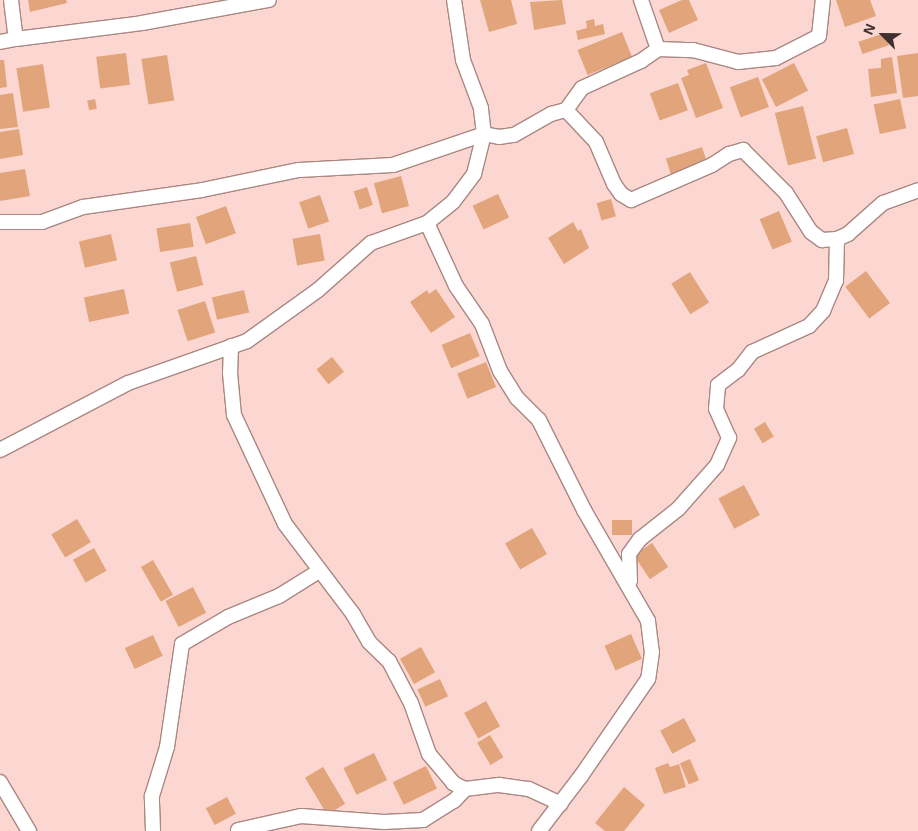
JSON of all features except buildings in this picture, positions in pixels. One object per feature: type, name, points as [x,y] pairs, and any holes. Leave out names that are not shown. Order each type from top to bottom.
[{"type":"street","points":[[11,0],[16,38]]},
{"type":"street","points":[[0,42],[16,38],[142,23],[269,0]]},
{"type":"street","points":[[0,450],[128,383],[247,341],[318,290],[371,243],[426,223],[453,202],[474,174],[484,134],[481,108],[464,60],[454,0]]},
{"type":"street","points":[[641,0],[658,48]]},
{"type":"street","points":[[0,222],[42,222],[83,207],[202,190],[299,170],[393,165],[484,134],[498,137],[514,135],[551,114],[566,110],[582,88],[641,61],[658,48],[693,50],[738,62],[776,58],[819,36],[822,0]]},
{"type":"street","points":[[566,110],[596,142],[614,184],[621,194],[631,200],[712,165],[729,154],[742,150],[786,193],[811,232],[822,240],[838,239],[883,203],[918,190]]},
{"type":"street","points":[[426,223],[452,278],[482,324],[500,371],[517,398],[539,420],[584,510],[631,587],[648,621],[652,652],[648,678],[561,804],[539,831]]},
{"type":"street","points":[[631,587],[628,554],[640,539],[678,509],[717,465],[729,438],[716,409],[718,385],[738,370],[752,352],[809,326],[823,311],[836,280],[838,239]]},
{"type":"street","points":[[231,346],[230,373],[234,415],[285,524],[353,614],[368,642],[389,662],[411,703],[429,754],[453,783],[465,789],[499,785],[529,789],[561,804]]},
{"type":"street","points":[[153,831],[152,796],[167,746],[182,644],[228,617],[279,596],[319,571]]},
{"type":"street","points":[[0,782],[30,831]]},
{"type":"street","points":[[238,830],[301,816],[376,822],[423,820],[454,801],[465,789]]}]
